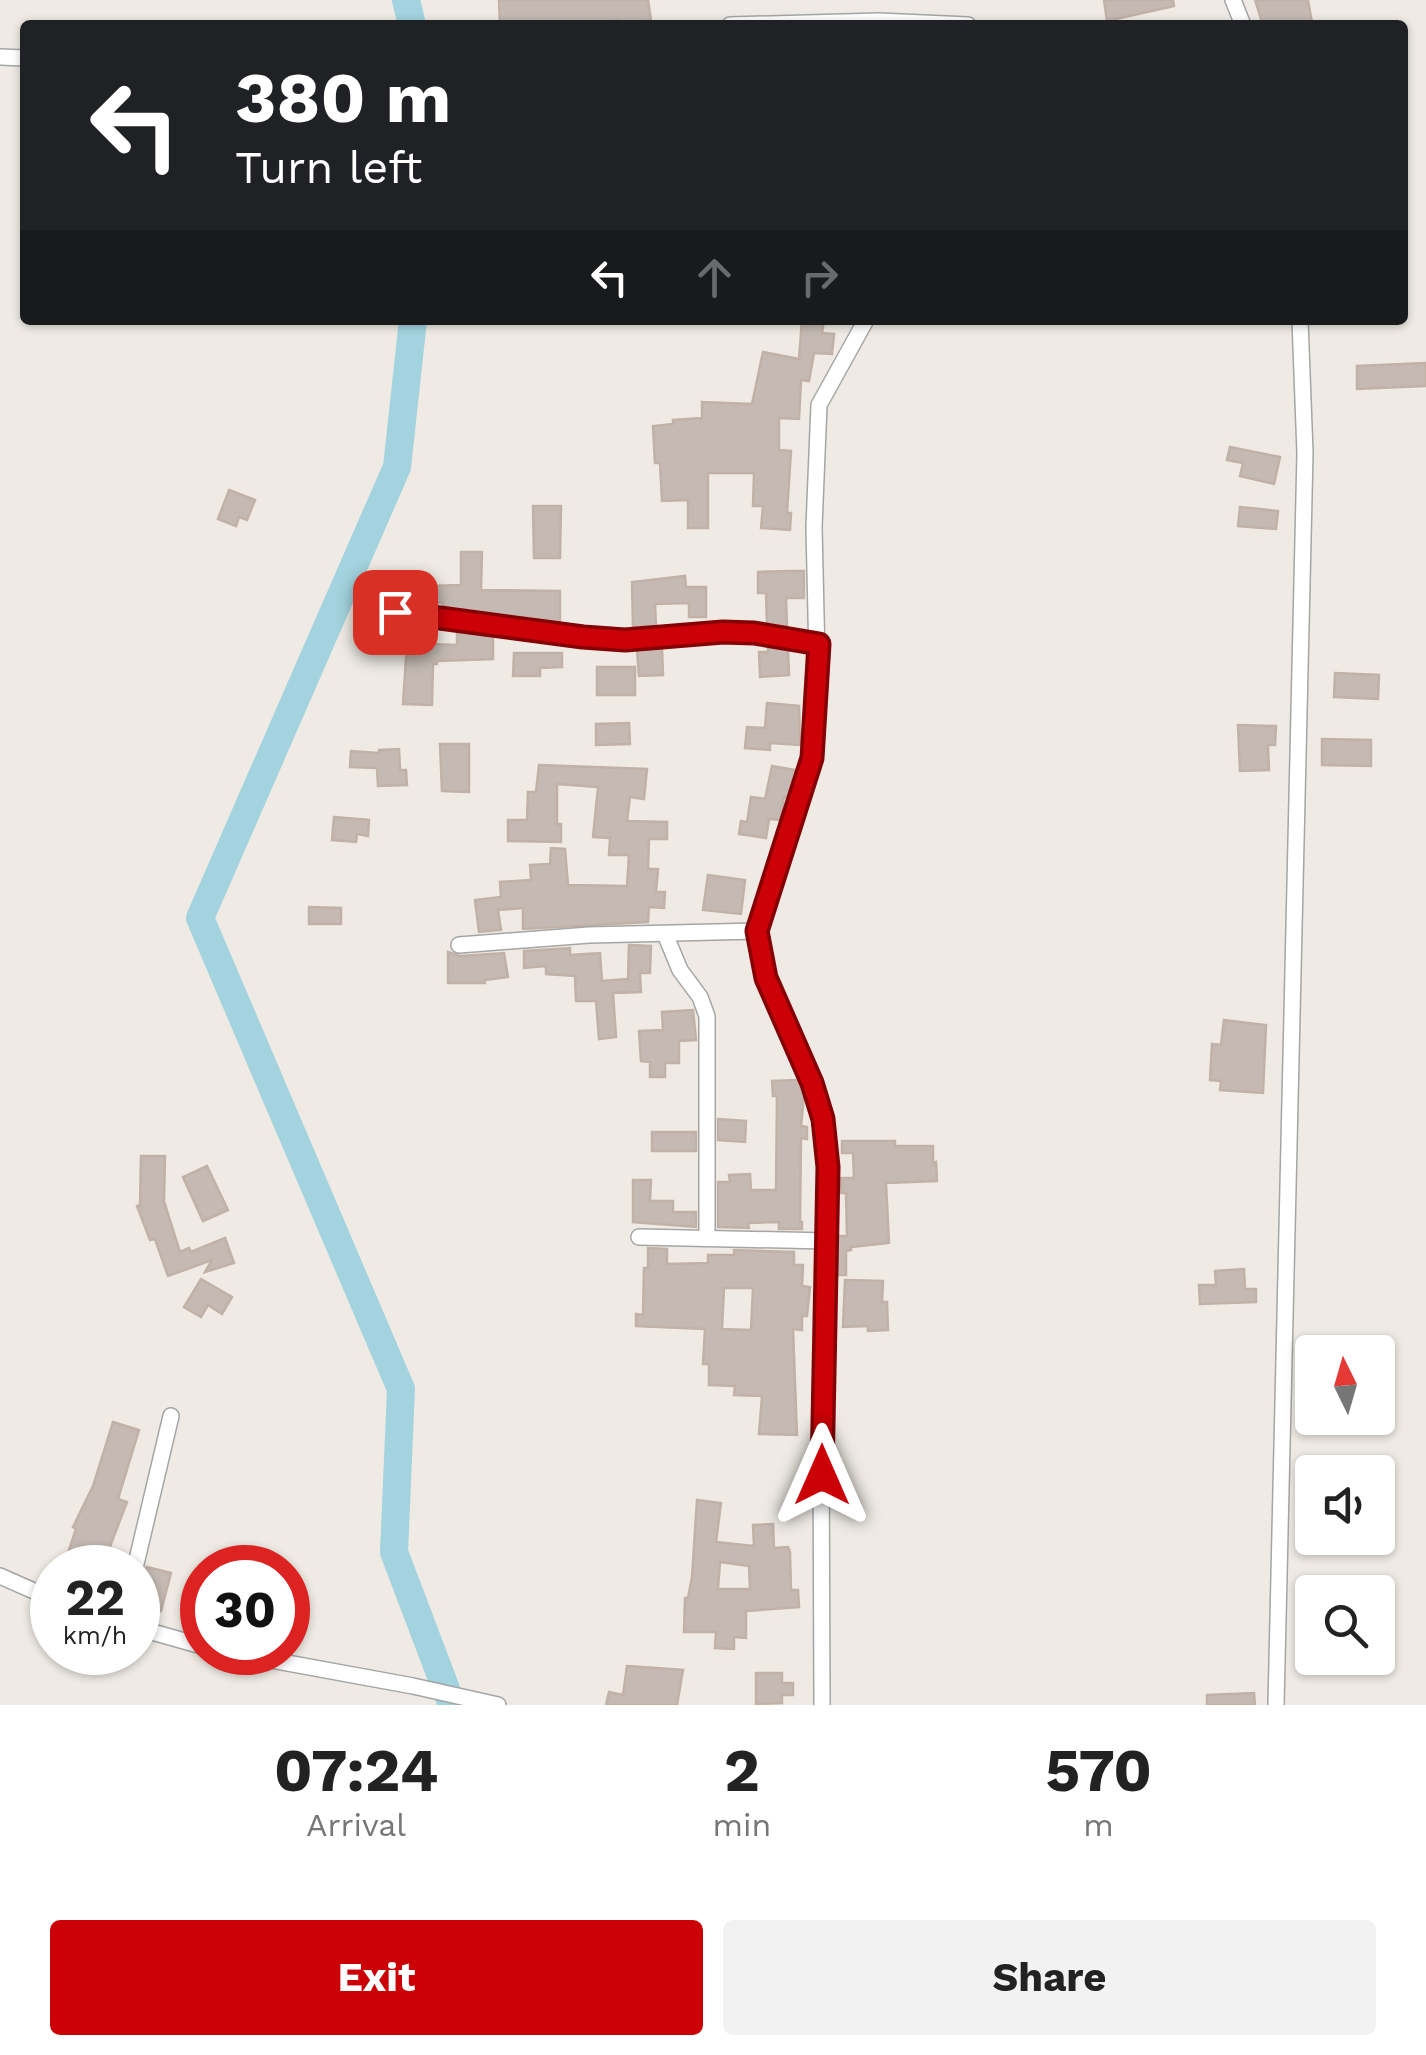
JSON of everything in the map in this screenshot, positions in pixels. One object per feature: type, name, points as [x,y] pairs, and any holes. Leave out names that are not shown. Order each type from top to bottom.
[{"type":"street","points":[[822,1705],[828,1167],[823,1119],[812,1083],[766,978],[757,931],[812,758],[819,644],[814,527],[820,405],[863,325]]},
{"type":"street","points":[[1276,1705],[1305,453],[1300,325]]},
{"type":"street","points":[[395,612],[583,637],[625,640],[738,632],[819,644]]},
{"type":"street","points":[[459,945],[589,935],[757,931]]},
{"type":"street","points":[[665,934],[680,970],[700,996],[707,1016],[708,1238]]},
{"type":"street","points":[[639,1237],[827,1241]]},
{"type":"street","points":[[140,1545],[171,1416]]},
{"type":"street","points":[[0,1576],[30,1589]]},
{"type":"street","points":[[310,1667],[498,1705]]},
{"type":"building","points":[[499,0],[648,0],[651,20],[619,20],[500,20]]},
{"type":"building","points":[[1104,0],[1173,0],[1174,6],[1107,20]]},
{"type":"building","points":[[1255,0],[1308,0],[1311,20],[1261,20]]},
{"type":"building","points":[[802,325],[823,325],[822,333],[834,334],[832,354],[814,353],[809,381],[801,380],[799,419],[779,418],[779,450],[791,451],[787,513],[791,513],[790,530],[761,528],[763,506],[753,506],[754,473],[708,473],[708,528],[688,528],[688,500],[662,501],[653,426],[702,418],[702,402],[752,404],[763,352],[799,359]]},
{"type":"building","points":[[1426,363],[1426,386],[1357,389],[1357,366]]},
{"type":"building","points":[[1230,447],[1280,457],[1274,484],[1240,476],[1243,463],[1227,460]]},
{"type":"building","points":[[229,490],[255,500],[247,520],[239,517],[236,526],[218,519]]},
{"type":"building","points":[[533,506],[561,506],[560,558],[534,558]]},
{"type":"building","points":[[1240,507],[1278,511],[1276,529],[1238,526]]},
{"type":"building","points":[[461,552],[482,552],[481,590],[560,591],[560,622],[427,602],[427,586],[461,585]]},
{"type":"building","points":[[804,571],[804,598],[786,598],[787,627],[767,624],[766,593],[758,593],[758,572]]},
{"type":"building","points":[[685,576],[686,587],[706,587],[706,617],[689,617],[689,603],[655,604],[656,626],[633,627],[632,582]]},
{"type":"building","points":[[457,632],[493,636],[493,659],[437,661],[433,664],[432,705],[403,704],[407,643],[457,645]]},
{"type":"building","points":[[768,647],[788,650],[789,675],[760,677],[759,652],[768,652]]},
{"type":"building","points":[[662,648],[663,675],[639,676],[637,650]]},
{"type":"building","points":[[514,653],[562,653],[562,667],[540,668],[540,676],[513,676]]},
{"type":"building","points":[[597,667],[635,667],[635,695],[597,695]]},
{"type":"building","points":[[1335,673],[1379,675],[1378,699],[1334,697]]},
{"type":"building","points":[[767,703],[799,706],[800,745],[770,743],[770,750],[745,748],[747,727],[765,728]]},
{"type":"building","points":[[629,723],[630,744],[596,745],[596,724]]},
{"type":"building","points":[[1238,725],[1276,726],[1275,745],[1268,745],[1269,770],[1240,771]]},
{"type":"building","points":[[1322,739],[1371,740],[1371,766],[1322,765]]},
{"type":"building","points":[[440,744],[469,744],[469,792],[442,791]]},
{"type":"building","points":[[399,749],[400,770],[406,770],[407,785],[378,786],[377,768],[350,767],[351,751],[379,753]]},
{"type":"building","points":[[539,765],[647,769],[644,799],[630,797],[627,821],[667,822],[667,839],[649,839],[648,869],[658,869],[656,892],[665,892],[664,908],[649,907],[648,922],[523,929],[523,908],[498,910],[501,930],[479,932],[475,900],[501,897],[500,882],[531,880],[530,865],[550,864],[551,848],[565,849],[568,885],[627,886],[629,855],[609,855],[610,838],[593,837],[598,787],[557,784],[561,842],[508,841],[508,820],[527,820],[528,792],[536,792]]},
{"type":"building","points":[[772,766],[795,770],[780,820],[769,819],[766,838],[739,834],[741,821],[747,822],[751,797],[765,799]]},
{"type":"building","points":[[334,817],[369,820],[368,836],[357,834],[356,842],[332,840]]},
{"type":"building","points":[[708,875],[745,880],[741,914],[703,910]]},
{"type":"building","points":[[309,907],[341,908],[341,924],[309,924]]},
{"type":"building","points":[[629,945],[651,946],[650,973],[640,973],[641,992],[613,993],[616,1037],[599,1039],[596,1001],[576,1001],[575,976],[546,974],[546,966],[524,968],[524,951],[570,948],[570,955],[600,953],[602,981],[628,979]]},
{"type":"building","points":[[448,952],[460,956],[504,953],[508,977],[485,983],[448,983]]},
{"type":"building","points":[[693,1010],[696,1040],[679,1041],[679,1063],[665,1063],[665,1077],[650,1077],[650,1062],[641,1061],[639,1031],[663,1030],[662,1012]]},
{"type":"building","points":[[1224,1020],[1266,1025],[1263,1093],[1220,1090],[1221,1081],[1210,1080],[1212,1044],[1221,1045]]},
{"type":"building","points":[[798,1080],[804,1095],[801,1126],[807,1127],[807,1139],[801,1138],[802,1229],[779,1229],[779,1222],[748,1223],[749,1228],[718,1227],[718,1182],[730,1182],[729,1175],[750,1174],[751,1190],[776,1190],[777,1096],[773,1096],[772,1081]]},
{"type":"building","points":[[718,1119],[746,1121],[745,1142],[718,1140]]},
{"type":"building","points":[[652,1132],[696,1132],[696,1151],[652,1151]]},
{"type":"building","points":[[842,1141],[933,1146],[937,1181],[886,1183],[889,1243],[851,1247],[846,1251],[846,1275],[836,1275],[837,1236],[847,1236],[846,1193],[841,1193],[841,1178],[854,1178],[853,1153],[842,1153]]},
{"type":"building","points":[[141,1156],[165,1156],[164,1201],[180,1252],[189,1248],[191,1252],[225,1238],[234,1263],[205,1272],[212,1260],[168,1276],[155,1239],[150,1240],[137,1206]]},
{"type":"building","points":[[207,1166],[228,1210],[203,1221],[183,1177]]},
{"type":"building","points":[[633,1180],[651,1180],[650,1201],[673,1201],[673,1212],[696,1212],[696,1227],[633,1222]]},
{"type":"building","points":[[648,1248],[667,1249],[667,1264],[708,1263],[708,1255],[734,1255],[734,1250],[794,1252],[794,1265],[803,1265],[802,1286],[810,1287],[802,1330],[793,1329],[797,1435],[759,1434],[762,1396],[734,1395],[735,1386],[709,1385],[709,1364],[703,1364],[705,1329],[636,1326],[636,1314],[643,1315],[644,1268],[648,1268]],"holes":[[[724,1288],[753,1288],[751,1330],[722,1329]]]},
{"type":"building","points":[[1244,1269],[1245,1289],[1256,1289],[1256,1302],[1200,1304],[1199,1285],[1216,1285],[1215,1271]]},
{"type":"building","points":[[201,1279],[232,1297],[222,1314],[208,1305],[201,1317],[184,1307]]},
{"type":"building","points":[[845,1280],[883,1281],[882,1302],[887,1302],[888,1330],[843,1327]]},
{"type":"building","points":[[113,1422],[139,1430],[118,1499],[127,1502],[111,1545],[71,1545],[76,1529],[73,1527],[93,1486]]},
{"type":"building","points":[[697,1500],[721,1503],[716,1542],[754,1546],[753,1525],[773,1524],[774,1548],[788,1547],[790,1552],[791,1590],[798,1590],[799,1607],[746,1611],[746,1638],[734,1637],[734,1649],[715,1648],[716,1632],[684,1632],[685,1598],[692,1577]],"holes":[[[720,1562],[749,1566],[750,1589],[718,1589]]]},
{"type":"building","points":[[160,1570],[171,1573],[160,1611]]},
{"type":"building","points":[[627,1666],[683,1670],[677,1705],[606,1705],[609,1692],[623,1695]]},
{"type":"building","points":[[756,1673],[782,1673],[782,1683],[793,1683],[793,1695],[782,1695],[782,1703],[756,1704]]},
{"type":"building","points":[[1254,1693],[1255,1705],[1207,1705],[1207,1695]]},
{"type":"waterway","points":[[406,0],[411,20]]},
{"type":"waterway","points":[[412,325],[397,467],[200,918],[401,1389],[394,1552],[452,1705]]},
{"type":"route","points":[[395,612],[583,637],[625,640],[723,632],[819,644],[812,758],[757,931],[766,978],[812,1083],[823,1119],[828,1167],[822,1475]]}]
